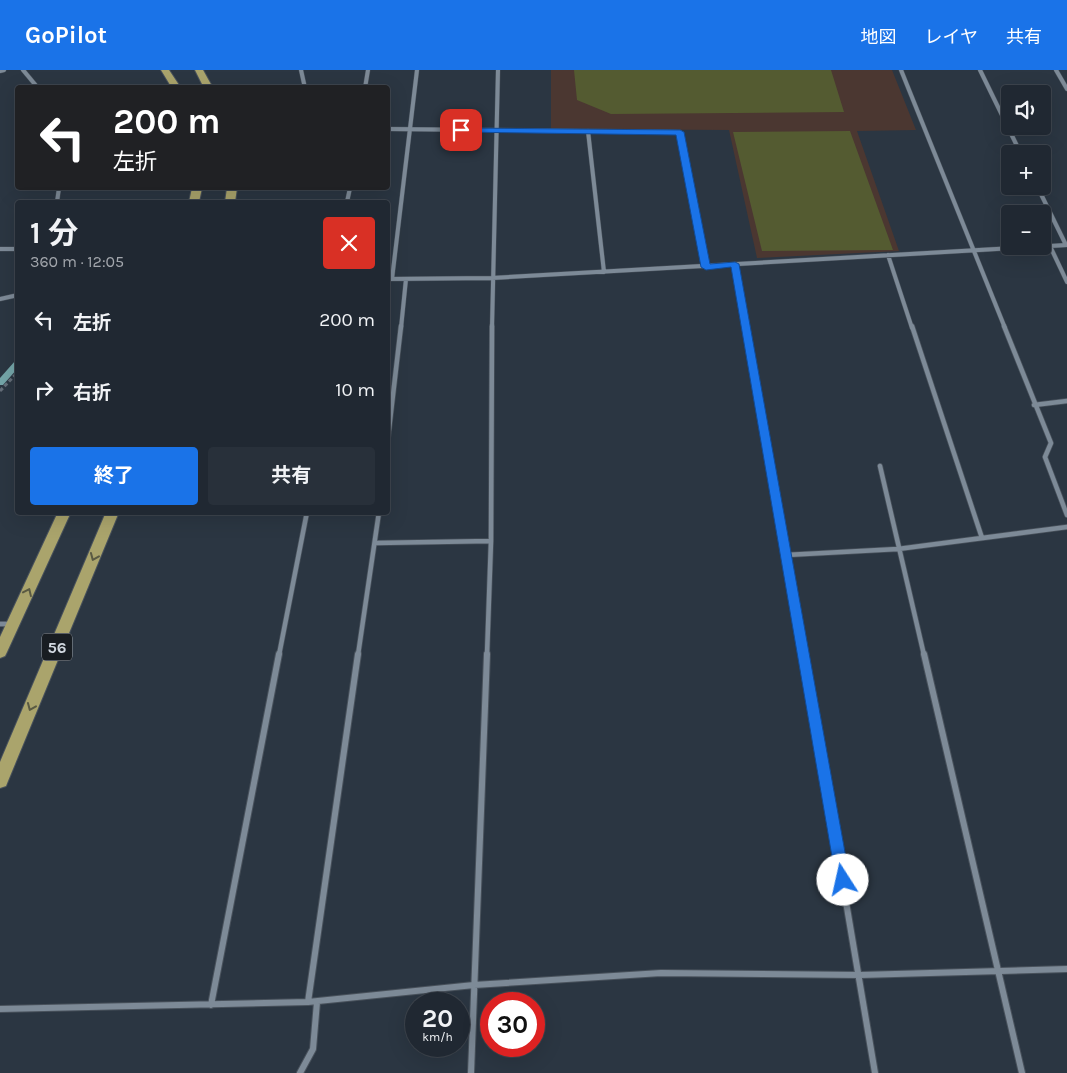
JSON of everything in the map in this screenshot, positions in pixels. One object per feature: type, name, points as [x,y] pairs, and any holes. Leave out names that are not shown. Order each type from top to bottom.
[{"type":"highway","points":[[165,70],[175,85]]},
{"type":"highway","points":[[199,70],[207,85]]},
{"type":"highway","points":[[0,652],[7,624],[63,515]]},
{"type":"highway","name":"56","points":[[0,781],[112,515]]},
{"type":"street","points":[[23,70],[36,85]]},
{"type":"street","points":[[301,70],[304,85]]},
{"type":"street","points":[[366,85],[368,70]]},
{"type":"street","points":[[417,70],[390,279],[492,278],[1001,249]]},
{"type":"street","points":[[471,1073],[491,541],[492,278],[498,70]]},
{"type":"street","points":[[901,70],[972,251],[1051,443],[1045,457],[1067,514]]},
{"type":"street","points":[[980,70],[1017,145]]},
{"type":"street","points":[[1056,70],[1067,90]]},
{"type":"street","points":[[390,129],[680,132],[706,267]]},
{"type":"street","points":[[588,131],[604,272]]},
{"type":"street","points":[[1042,195],[1067,245],[1051,246]]},
{"type":"street","points":[[1051,248],[1067,282]]},
{"type":"street","points":[[0,249],[15,249]]},
{"type":"street","points":[[888,255],[982,538]]},
{"type":"street","points":[[735,264],[860,975],[875,1073]]},
{"type":"street","points":[[390,420],[406,279]]},
{"type":"street","points":[[0,299],[15,296]]},
{"type":"street","points":[[1034,405],[1067,401]]},
{"type":"street","points":[[880,466],[1022,1073]]},
{"type":"street","points":[[211,1005],[306,515]]},
{"type":"street","points":[[308,1002],[379,515]]},
{"type":"street","points":[[786,556],[898,549],[1067,527]]},
{"type":"street","points":[[375,543],[491,541]]},
{"type":"street","points":[[0,1010],[317,1002],[474,985],[661,973],[860,975],[999,973],[1067,969]]},
{"type":"street","points":[[300,1073],[312,1049],[317,1002]]},
{"type":"path","points":[[0,391],[15,375]]},
{"type":"shaded area","points":[[551,70],[892,70],[916,130],[857,131],[899,251],[757,258],[729,130],[551,129]]},
{"type":"green space","points":[[574,70],[831,70],[844,112],[611,114],[577,100]]},
{"type":"green space","points":[[850,131],[893,250],[762,251],[733,132]]},
{"type":"waterway","points":[[0,383],[15,366]]},
{"type":"route","points":[[461,130],[680,132],[706,267],[735,264],[843,880]]}]
